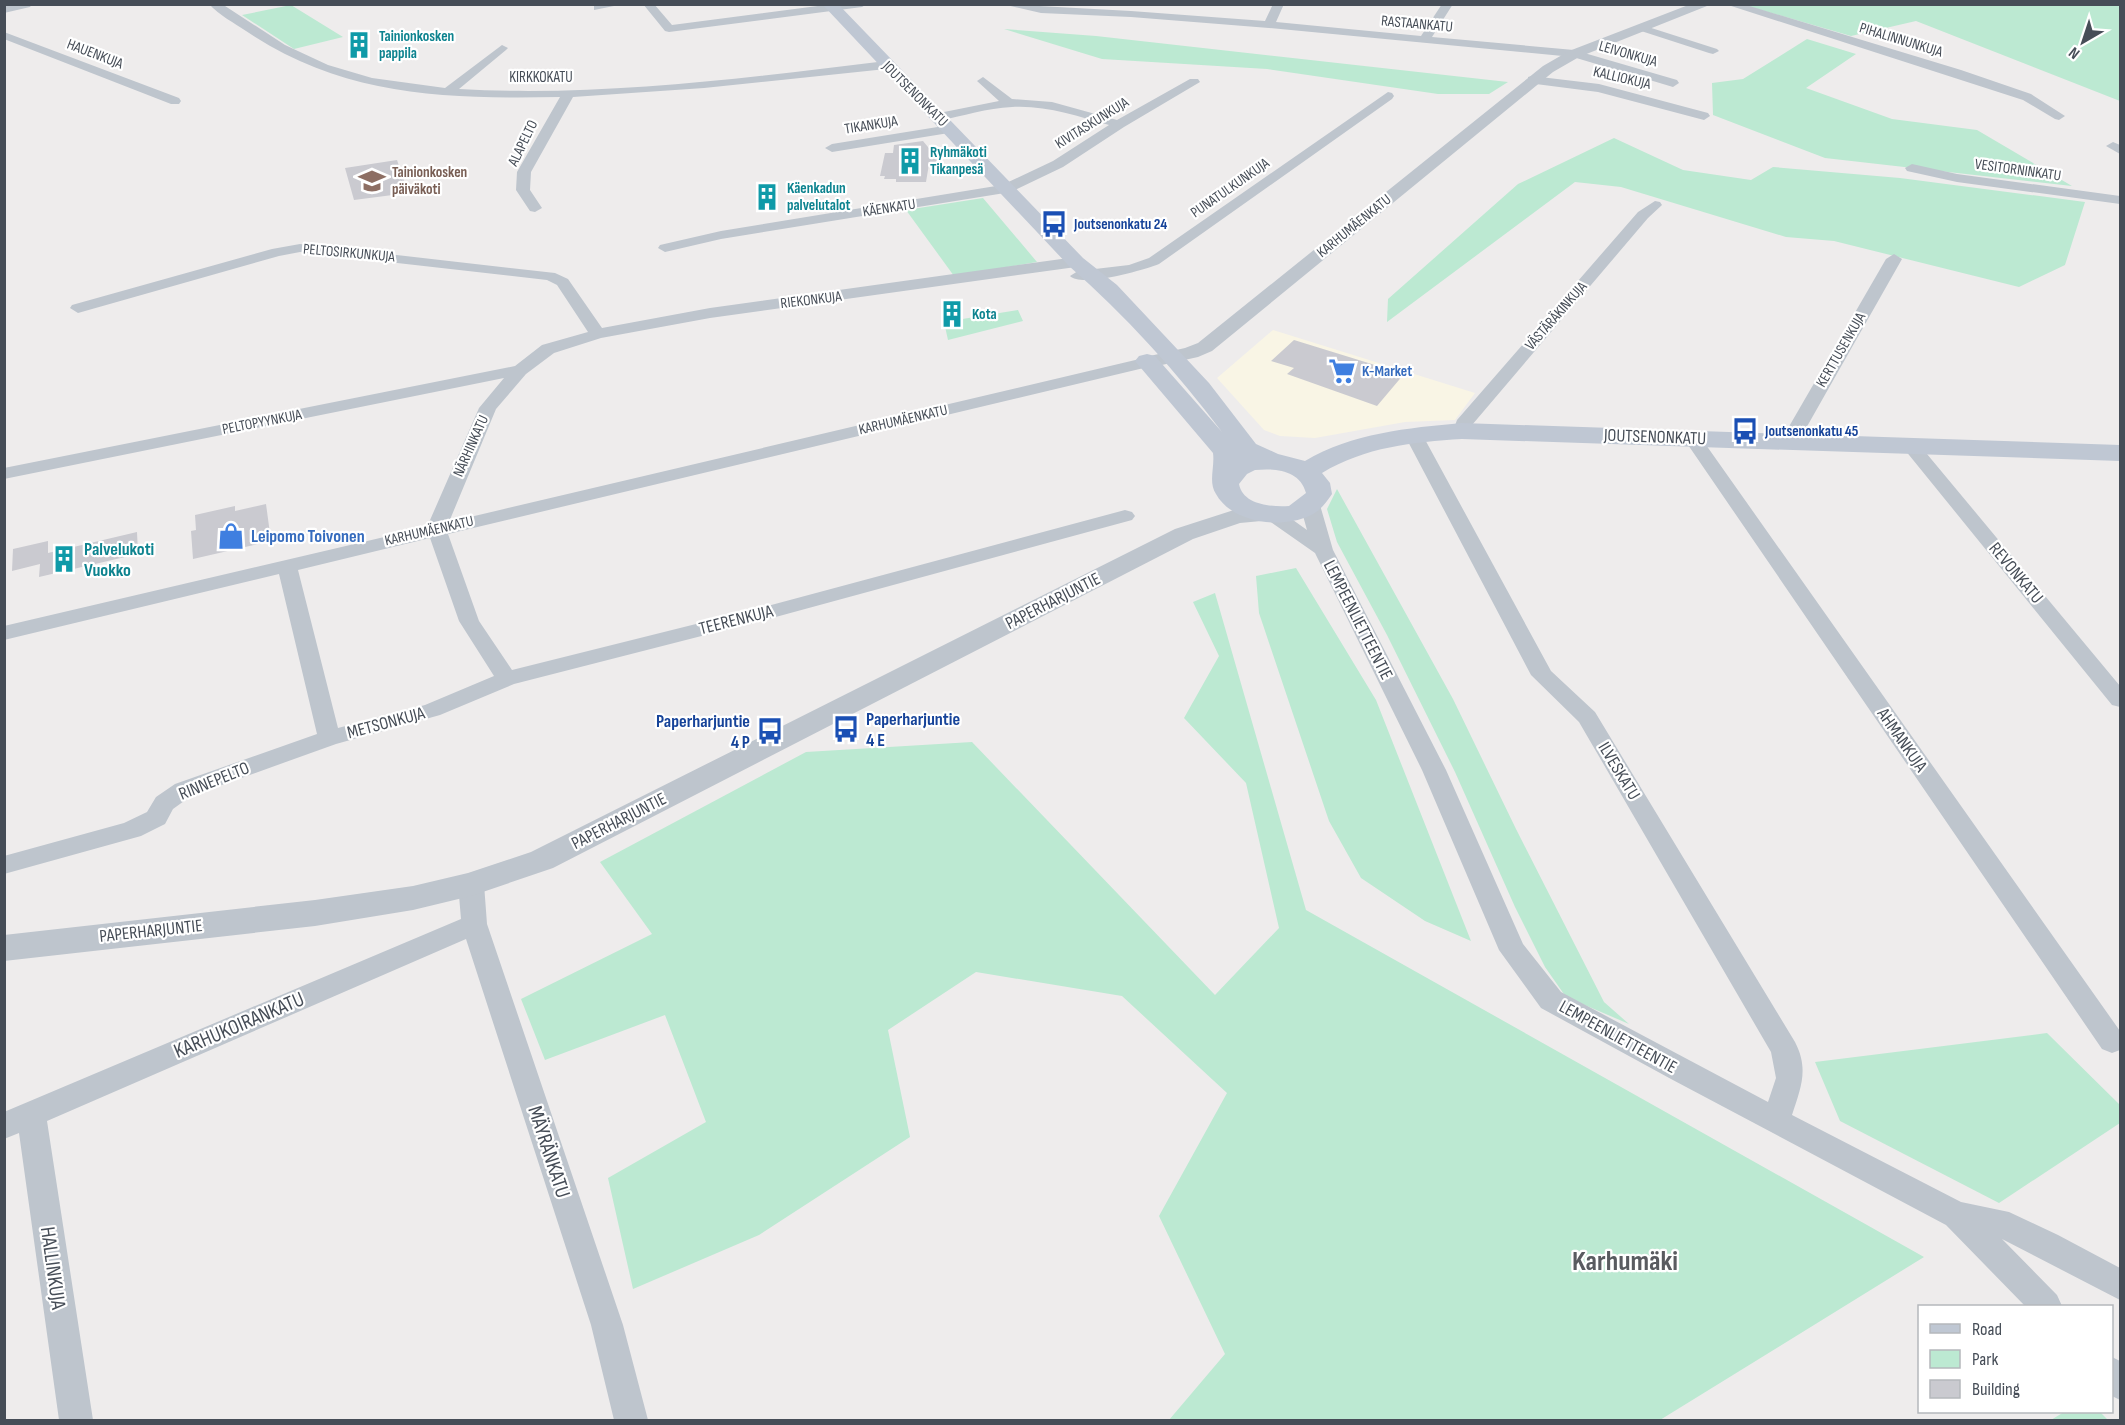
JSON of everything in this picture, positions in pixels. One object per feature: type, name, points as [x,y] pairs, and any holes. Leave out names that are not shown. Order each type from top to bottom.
[{"type":"main road","name":"JOUTSENONKATU","points":[[831,7],[1082,270],[1088,292],[1160,360],[1208,396],[1247,449],[1273,462]]},
{"type":"main road","name":"JOUTSENONKATU","points":[[1160,360],[1225,452],[1228,460],[1225,485]]},
{"type":"main road","name":"JOUTSENONKATU","points":[[1306,472],[1318,463],[1354,447],[1413,434],[1462,431],[2121,453]]},
{"type":"main road","points":[[1273,462],[1287,464],[1306,472],[1319,486],[1319,494],[1310,505],[1293,513],[1272,514],[1237,503],[1229,495],[1225,485],[1235,471],[1244,465],[1273,462]]},
{"type":"street","points":[[4,9],[25,4]]},
{"type":"street","name":"KIRKKOKATU","points":[[214,4],[284,49],[324,69],[375,82],[448,91],[568,94],[671,89],[886,65]]},
{"type":"street","points":[[598,8],[619,4]]},
{"type":"street","points":[[648,4],[669,28],[862,4]]},
{"type":"street","name":"RASTAANKATU","points":[[1007,4],[1041,10],[1131,14],[1269,25],[1574,54]]},
{"type":"street","points":[[1269,25],[1278,4]]},
{"type":"street","points":[[1424,39],[1448,4]]},
{"type":"street","name":"KARHUMÄENKATU","points":[[4,633],[436,529],[1160,360],[1205,347],[1243,319],[1532,80],[1574,54],[1705,4]]},
{"type":"street","name":"PIHALINNUNKUJA","points":[[1730,4],[2027,97],[2059,116]]},
{"type":"street","points":[[1642,28],[1713,51]]},
{"type":"street","name":"HAUENKUJA","points":[[4,35],[174,101]]},
{"type":"street","points":[[448,91],[502,48]]},
{"type":"street","name":"LEIVONKUJA","points":[[1574,54],[1673,83]]},
{"type":"street","name":"KALLIOKUJA","points":[[1532,80],[1599,88],[1704,116]]},
{"type":"street","points":[[983,81],[1010,103]]},
{"type":"street","name":"KIVITASKUNKUJA","points":[[1006,189],[1058,164],[1119,124],[1194,82]]},
{"type":"street","name":"ALAPELTO","points":[[536,207],[524,190],[524,171],[568,94]]},
{"type":"street","name":"PUNATULKUNKUJA","points":[[1082,270],[1131,269],[1154,261],[1388,96]]},
{"type":"street","name":"TIKANKUJA","points":[[832,148],[944,123],[1010,103],[1051,106],[1119,124]]},
{"type":"street","name":"VESITORNINKATU","points":[[1912,168],[1957,178],[2121,200]]},
{"type":"street","name":"KÄENKATU","points":[[665,248],[721,235],[1006,189]]},
{"type":"street","name":"VÄSTÄRÄKINKUJA","points":[[1462,431],[1463,424],[1655,205]]},
{"type":"street","name":"PELTOSIRKUNKUJA","points":[[78,308],[277,252],[300,248],[550,276],[563,282],[598,334]]},
{"type":"street","name":"KERTTUSENKUJA","points":[[1803,442],[1796,430],[1894,259]]},
{"type":"street","name":"RIEKONKUJA","points":[[548,349],[598,334],[710,313],[1082,270]]},
{"type":"street","name":"NÄRHINKATU","points":[[436,529],[488,408],[520,370],[548,349]]},
{"type":"street","name":"PELTOPYYNKUJA","points":[[4,474],[520,370]]},
{"type":"street","name":"ILVESKATU","points":[[1413,434],[1542,675],[1587,717],[1785,1050],[1790,1078],[1776,1120]]},
{"type":"street","name":"AHMANKUJA","points":[[1693,439],[2112,1041]]},
{"type":"street","name":"REVONKATU","points":[[1911,446],[2121,700]]},
{"type":"street","name":"PAPERHARJUNTIE","points":[[1184,534],[1220,503],[1225,485]]},
{"type":"street","name":"LEMPEENLIETTEENTIE","points":[[1310,505],[1323,550],[1434,770],[1512,950],[1551,1000],[1681,1071],[1957,1215],[2045,1305]]},
{"type":"street","name":"PAPERHARJUNTIE","points":[[4,948],[315,913],[413,898],[471,884],[542,860],[1184,534],[1237,516],[1272,514]]},
{"type":"street","name":"LEMPEENLIETTEENTIE","points":[[1272,514],[1323,550]]},
{"type":"street","name":"TEERENKUJA","points":[[507,679],[765,613],[1125,516]]},
{"type":"street","points":[[436,529],[469,621],[507,679]]},
{"type":"street","name":"METSONKUJA","points":[[286,565],[329,738],[432,710],[507,679]]},
{"type":"street","name":"RINNEPELTO","points":[[4,865],[11,866],[132,830],[156,818],[164,803],[183,790],[329,738]]},
{"type":"street","name":"MÄYRÄNKATU","points":[[471,884],[474,924],[607,1325],[632,1420]]},
{"type":"street","name":"KARHUKOIRANKATU","points":[[17,1121],[474,924]]},
{"type":"street","name":"HALLINKUJA","points":[[17,1121],[76,1420]]},
{"type":"street","points":[[1957,1215],[1998,1222],[2047,1245],[2121,1285]]},
{"type":"shaded area","points":[[1273,330],[1475,393],[1455,420],[1405,422],[1315,438],[1280,436],[1264,430],[1217,378]]},
{"type":"green space","points":[[291,5],[343,37],[294,49],[242,15]]},
{"type":"green space","points":[[1744,5],[2120,5],[2120,101],[1916,21],[1851,36]]},
{"type":"green space","points":[[1004,29],[1096,36],[1508,82],[1489,94],[1438,94],[1267,69],[1102,59]]},
{"type":"green space","points":[[1807,39],[1856,54],[1806,88],[1892,119],[1977,130],[2072,186],[1825,158],[1713,115],[1712,83],[1743,79]]},
{"type":"green space","points":[[1614,138],[1683,170],[1751,180],[1773,167],[1900,178],[2085,202],[2065,265],[2019,287],[1834,241],[1786,237],[1621,187],[1575,182],[1387,322],[1388,299],[1518,184]]},
{"type":"green space","points":[[983,198],[1037,262],[954,276],[906,210]]},
{"type":"green space","points":[[1018,310],[1023,321],[948,340],[944,322]]},
{"type":"green space","points":[[1337,489],[1453,699],[1604,1002],[1629,1024],[1566,997],[1545,967],[1515,907],[1455,772],[1387,635],[1337,542],[1327,509]]},
{"type":"green space","points":[[1296,568],[1376,700],[1471,941],[1425,921],[1361,878],[1329,821],[1259,613],[1256,576]]},
{"type":"green space","points":[[1215,593],[1306,910],[1924,1257],[1660,1420],[1169,1420],[1225,1354],[1159,1216],[1227,1093],[1122,996],[976,972],[888,1030],[910,1137],[759,1235],[633,1289],[608,1178],[706,1122],[665,1015],[545,1060],[521,999],[652,934],[600,862],[806,752],[972,742],[1215,995],[1279,928],[1246,783],[1184,718],[1219,656],[1193,602]]},
{"type":"green space","points":[[2047,1033],[2120,1105],[2120,1123],[1999,1203],[1840,1121],[1815,1062]]},
{"type":"green space","points":[[2062,1413],[2101,1413],[2108,1420],[2051,1420]]},
{"type":"building","name":"Ryhmäkoti Tikanpesä","points":[[923,141],[942,164],[929,164],[926,182],[896,182],[896,179],[884,179],[885,176],[880,176],[885,153],[893,153],[894,145]]},
{"type":"building","name":"Tainionkosken päiväkoti","points":[[397,160],[408,193],[354,200],[345,168]]},
{"type":"building","name":"K-Market","points":[[1294,340],[1404,374],[1377,406],[1287,374],[1294,368],[1271,361]]},
{"type":"building","name":"Leipomo Toivonen","points":[[266,504],[271,541],[193,559],[191,531],[196,530],[195,515],[235,506],[235,511]]},
{"type":"building","name":"Palvelukoti Vuokko","points":[[137,532],[138,554],[39,577],[40,564],[12,571],[13,549],[48,541],[48,553]]},
{"type":"place","name":"Tainionkosken pappila","points":[[359,45]]},
{"type":"place","name":"Ryhmäkoti Tikanpesä","points":[[910,161]]},
{"type":"place","name":"Tainionkosken päiväkoti","points":[[372,181]]},
{"type":"place","name":"Käenkadun palvelutalot","points":[[767,197]]},
{"type":"place","name":"Joutsenonkatu 24","points":[[1054,224]]},
{"type":"place","name":"Kota","points":[[952,314]]},
{"type":"place","name":"K-Market","points":[[1342,371]]},
{"type":"place","name":"Joutsenonkatu 45","points":[[1745,431]]},
{"type":"place","name":"Leipomo Toivonen","points":[[231,536]]},
{"type":"place","name":"Palvelukoti Vuokko","points":[[64,559]]},
{"type":"place","name":"Paperharjuntie 4 E","points":[[846,729]]},
{"type":"place","name":"Paperharjuntie 4 P","points":[[770,731]]},
{"type":"district","name":"Karhumäki","points":[[1625,1261]]}]
